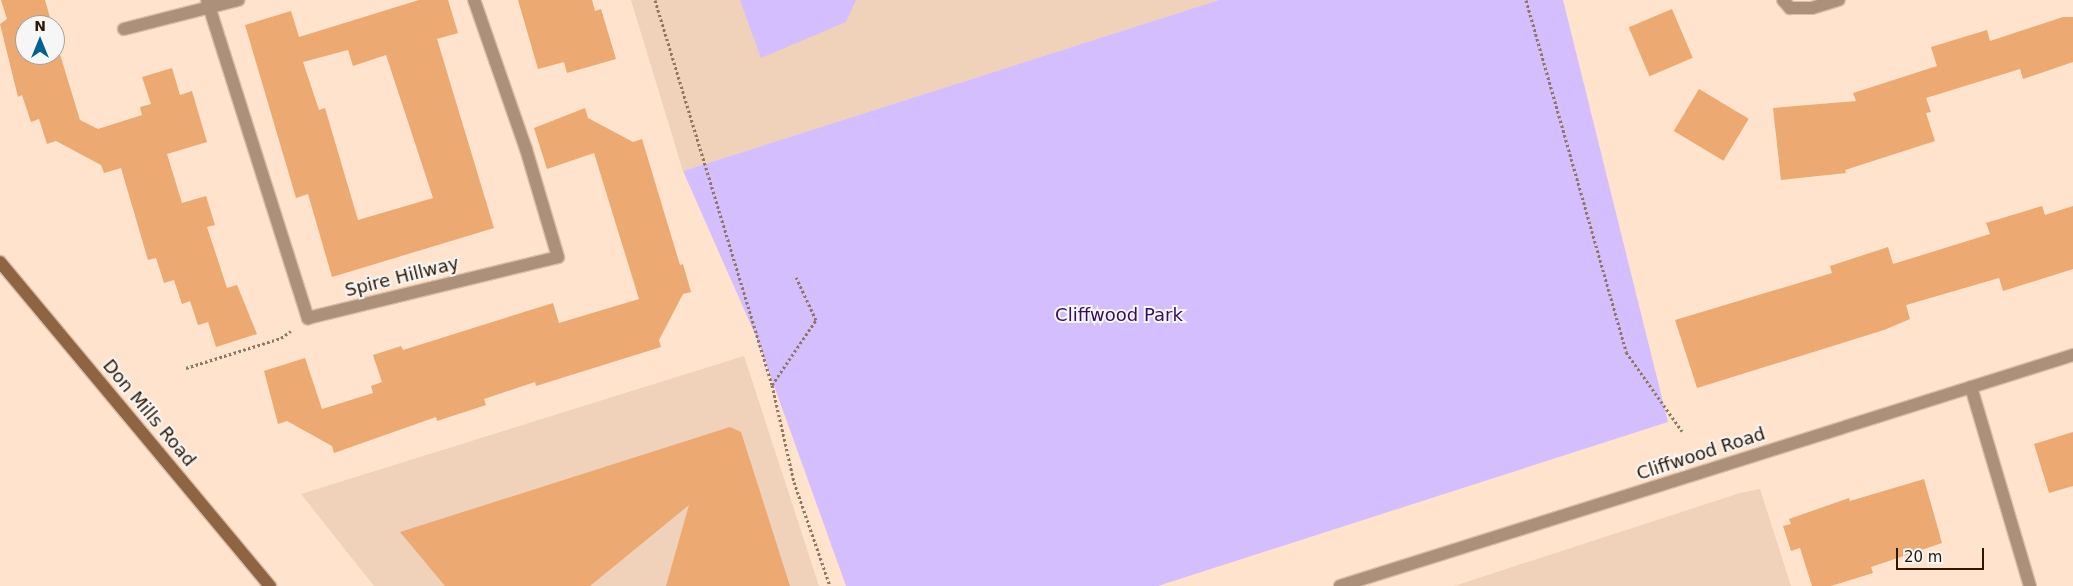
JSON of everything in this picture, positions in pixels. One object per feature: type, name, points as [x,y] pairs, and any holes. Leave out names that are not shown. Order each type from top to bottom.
[{"type":"main road","name":"Don Mills Road","points":[[0,262],[270,586]]},
{"type":"street","points":[[124,29],[208,4],[238,0]]},
{"type":"street","name":"Spire Hillway","points":[[308,318],[558,258],[526,148],[474,0]]},
{"type":"street","points":[[1783,0],[1790,8],[1812,8],[1839,0]]},
{"type":"street","points":[[208,4],[308,318]]},
{"type":"street","name":"Cliffwood Road","points":[[1340,586],[2073,355]]},
{"type":"street","points":[[1971,387],[2030,586]]},
{"type":"path","points":[[656,0],[772,385],[794,482],[830,586]]},
{"type":"path","points":[[1526,0],[1626,352],[1682,431]]},
{"type":"path","points":[[772,385],[816,320],[796,276]]},
{"type":"path","points":[[186,368],[281,338],[308,318]]},
{"type":"shaded area","points":[[631,0],[1219,0],[683,171]]},
{"type":"shaded area","points":[[744,356],[819,586],[374,586],[301,494]]},
{"type":"shaded area","points":[[1760,489],[1791,586],[1454,586],[1740,493]]},
{"type":"green space","points":[[740,0],[856,0],[846,22],[761,58]]},
{"type":"green space","name":"Cliffwood Park","points":[[1219,0],[1563,0],[1668,422],[1158,586],[846,586],[758,341],[683,171]]},
{"type":"building","points":[[1,0],[45,0],[49,15],[15,15],[15,65],[63,65],[80,120],[98,129],[142,115],[140,107],[151,104],[142,77],[172,68],[180,95],[192,91],[207,142],[167,154],[182,203],[206,196],[215,225],[207,227],[227,288],[237,285],[257,334],[216,347],[208,322],[198,325],[190,301],[182,304],[174,280],[164,283],[156,258],[148,260],[121,168],[104,173],[101,165],[56,141],[47,144],[39,119],[31,122],[22,95],[18,97],[0,24],[7,19]]},
{"type":"building","points":[[419,0],[448,0],[458,33],[437,39],[494,228],[332,277],[308,194],[296,198],[245,25],[291,11],[299,37]],"holes":[[[348,50],[353,66],[386,55],[433,198],[358,220],[325,108],[319,110],[303,62]]]},
{"type":"building","points":[[518,0],[592,0],[595,11],[601,9],[616,59],[567,73],[564,62],[538,69]]},
{"type":"building","points":[[1672,9],[1693,58],[1649,76],[1629,27]]},
{"type":"building","points":[[2063,17],[2073,17],[2073,62],[2023,79],[2020,69],[1926,98],[1931,112],[1926,113],[1935,141],[1845,170],[1846,173],[1781,180],[1773,108],[1856,101],[1853,93],[1937,66],[1931,47],[1987,30],[1990,41]]},
{"type":"building","points":[[1699,89],[1749,119],[1723,161],[1674,131]]},
{"type":"building","points":[[585,108],[588,118],[633,142],[642,139],[680,265],[683,264],[691,292],[683,294],[659,340],[661,347],[536,386],[535,382],[484,399],[486,405],[437,421],[436,417],[334,453],[332,446],[287,421],[278,424],[264,371],[305,358],[322,409],[373,393],[371,386],[382,382],[373,355],[401,346],[403,350],[553,303],[559,323],[639,299],[594,153],[547,169],[534,128]]},
{"type":"building","points":[[2042,206],[2045,215],[2073,206],[2073,269],[2003,291],[1999,278],[1906,305],[1910,319],[1884,330],[1697,388],[1675,320],[1832,273],[1830,266],[1888,247],[1893,264],[1990,234],[1986,223]]},
{"type":"building","points":[[730,427],[741,432],[790,586],[666,586],[689,505],[590,586],[445,586],[400,532]]},
{"type":"building","points":[[2073,432],[2073,486],[2049,493],[2034,444]]},
{"type":"building","points":[[1924,479],[1942,543],[1871,567],[1873,573],[1831,586],[1812,586],[1800,548],[1791,551],[1783,526],[1791,524],[1789,519],[1849,498],[1850,501]]}]
